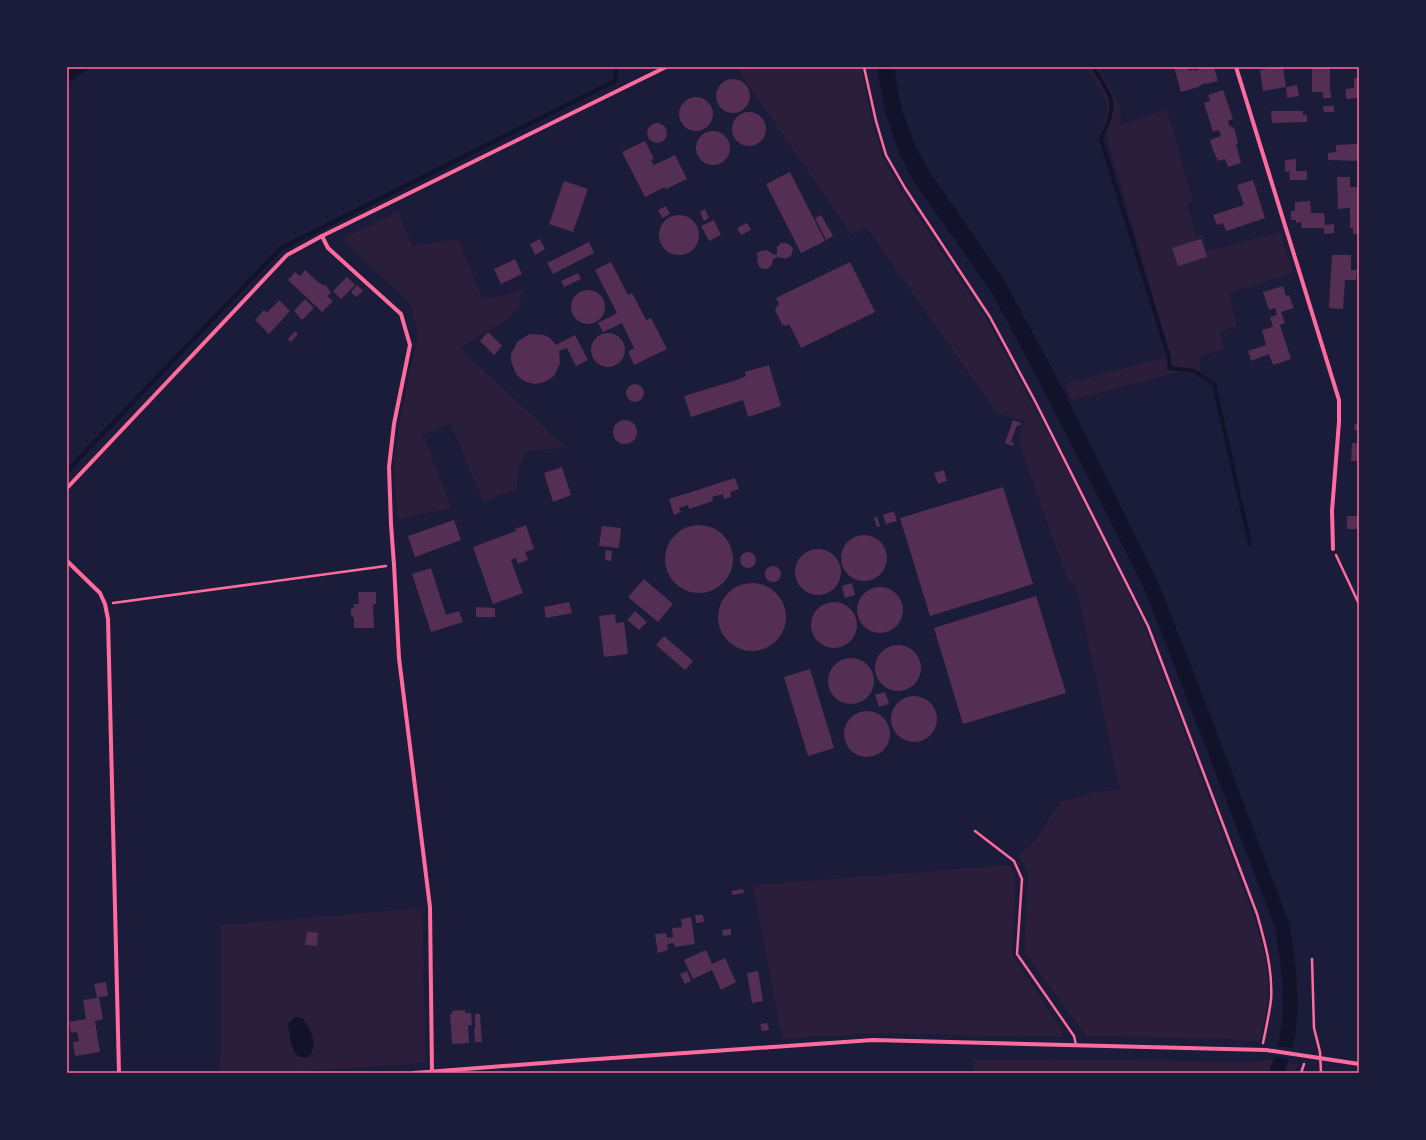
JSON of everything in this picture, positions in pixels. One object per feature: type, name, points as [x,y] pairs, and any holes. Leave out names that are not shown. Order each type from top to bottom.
[{"type":"street","points":[[67,488],[287,255],[322,236],[666,67]]},
{"type":"street","points":[[1236,67],[1339,400],[1339,422],[1332,511],[1333,549]]},
{"type":"street","points":[[322,236],[328,248],[401,314],[410,345],[394,424],[389,466],[399,658],[430,907],[432,1072]]},
{"type":"street","points":[[67,561],[100,592],[105,604],[108,620],[118,1073]]},
{"type":"street","points":[[414,1073],[577,1060],[873,1040],[1264,1050],[1359,1064]]},
{"type":"lane","points":[[975,831],[1014,861],[1022,879],[1017,954],[1074,1036],[1076,1045]]},
{"type":"lane","points":[[1312,959],[1314,1028],[1320,1052],[1322,1073]]},
{"type":"path","points":[[864,67],[876,121],[886,155],[905,188],[990,317],[1035,401],[1148,626],[1257,914],[1266,948],[1271,984],[1271,1000],[1264,1050]]},
{"type":"path","points":[[1333,549],[1359,604]]},
{"type":"path","points":[[105,604],[394,565]]},
{"type":"shaded area","points":[[67,67],[92,67],[67,83]]},
{"type":"shaded area","points":[[736,67],[861,67],[872,122],[882,156],[901,191],[986,319],[1058,452],[1145,628],[1253,915],[1261,940],[1265,957],[1268,991],[1267,1006],[1260,1042],[1212,1038],[1087,1037],[1024,952],[1028,880],[1027,868],[1018,857],[1034,842],[1060,802],[1094,792],[1120,790],[1076,585],[1068,581],[1019,443],[1024,421],[997,413],[866,227],[851,234]]},
{"type":"shaded area","points":[[877,67],[894,67],[901,107],[915,145],[927,168],[1004,280],[1064,391],[1159,585],[1289,923],[1296,975],[1297,1015],[1294,1039],[1284,1073],[1269,1073],[1279,1039],[1283,1003],[1282,977],[1275,927],[1145,590],[1049,400],[992,293],[913,180],[900,155],[885,112]]},
{"type":"shaded area","points":[[1087,67],[1098,67],[1120,105],[1121,125],[1167,109],[1193,202],[1187,204],[1196,236],[1203,235],[1207,251],[1280,232],[1293,273],[1229,293],[1237,326],[1219,332],[1224,349],[1200,356],[1200,372],[1175,373],[1072,400],[1065,384],[1170,356],[1106,134],[1100,131],[1107,115],[1107,101]]},
{"type":"shaded area","points":[[398,211],[412,246],[458,239],[483,300],[524,290],[518,308],[507,320],[460,348],[567,448],[527,451],[518,470],[517,490],[483,502],[451,424],[423,435],[452,508],[398,519],[394,466],[399,424],[418,336],[410,304],[344,240],[347,236]]},
{"type":"shaded area","points":[[1010,865],[1016,880],[1012,955],[1062,1030],[1064,1037],[874,1033],[782,1039],[753,885]]},
{"type":"shaded area","points":[[422,908],[426,1063],[274,1073],[220,1073],[221,925]]},
{"type":"shaded area","points":[[295,1017],[302,1018],[312,1035],[313,1049],[311,1055],[306,1058],[297,1056],[291,1044],[288,1024]]},
{"type":"shaded area","points":[[973,1059],[1254,1062],[1273,1060],[1269,1073],[974,1073]]},
{"type":"shaded area","points":[[1288,1063],[1298,1064],[1295,1073],[1284,1073]]},
{"type":"pier","points":[[1275,1046],[1293,1048],[1291,1059],[1272,1056]]},
{"type":"building","points":[[1174,67],[1188,67],[1189,71],[1194,69],[1194,71],[1204,67],[1214,67],[1218,81],[1206,83],[1181,92]]},
{"type":"building","points":[[1283,67],[1286,87],[1263,91],[1260,70]]},
{"type":"building","points":[[1312,67],[1330,67],[1331,98],[1323,98],[1323,92],[1312,92]]},
{"type":"building","points":[[1354,78],[1359,78],[1359,98],[1346,99],[1346,89],[1354,88]]},
{"type":"building","points":[[733,79],[745,84],[750,96],[745,108],[733,113],[721,108],[716,96],[721,84]]},
{"type":"building","points":[[1297,85],[1299,96],[1287,98],[1286,87]]},
{"type":"building","points":[[1223,90],[1233,119],[1228,121],[1230,127],[1232,126],[1235,131],[1238,143],[1236,144],[1241,163],[1228,167],[1225,159],[1218,161],[1213,150],[1210,140],[1221,136],[1219,130],[1213,132],[1204,103],[1210,101],[1208,95]]},
{"type":"building","points":[[696,97],[708,102],[713,114],[708,126],[696,131],[684,126],[679,114],[684,102]]},
{"type":"building","points":[[1323,106],[1334,106],[1334,112],[1324,112]]},
{"type":"building","points":[[1271,111],[1303,111],[1303,115],[1307,115],[1307,122],[1272,123]]},
{"type":"building","points":[[749,112],[761,117],[766,129],[761,141],[749,146],[737,141],[732,129],[737,117]]},
{"type":"building","points":[[653,123],[661,123],[667,129],[667,137],[661,143],[653,143],[647,137],[647,129]]},
{"type":"building","points":[[713,131],[725,136],[730,148],[725,160],[713,165],[701,160],[696,148],[701,136]]},
{"type":"building","points":[[645,141],[654,159],[651,160],[654,165],[675,155],[687,179],[666,189],[665,187],[645,197],[622,152]]},
{"type":"building","points":[[1359,144],[1359,161],[1328,160],[1328,153],[1336,152],[1336,145]]},
{"type":"building","points":[[1296,159],[1296,171],[1307,171],[1307,180],[1290,180],[1289,171],[1285,172],[1285,160]]},
{"type":"building","points":[[790,172],[825,241],[801,253],[766,184]]},
{"type":"building","points":[[1337,177],[1350,177],[1350,187],[1359,187],[1359,234],[1353,234],[1353,228],[1350,228],[1350,208],[1338,209]]},
{"type":"building","points":[[1253,180],[1265,218],[1226,231],[1223,223],[1217,225],[1213,215],[1244,205],[1237,185]]},
{"type":"building","points":[[564,181],[588,189],[573,232],[549,224]]},
{"type":"building","points":[[1310,201],[1311,213],[1324,213],[1325,225],[1334,224],[1334,233],[1324,234],[1324,228],[1302,228],[1301,222],[1296,223],[1296,220],[1291,220],[1291,211],[1295,211],[1295,202]]},
{"type":"building","points":[[666,206],[670,214],[662,218],[658,210]]},
{"type":"building","points":[[705,209],[709,218],[704,221],[700,212]]},
{"type":"building","points":[[679,215],[690,218],[696,224],[699,235],[696,246],[690,252],[679,255],[668,252],[662,246],[659,235],[662,224],[668,218]]},
{"type":"building","points":[[821,215],[833,236],[826,240],[815,218]]},
{"type":"building","points":[[714,220],[721,235],[709,241],[701,226]]},
{"type":"building","points":[[747,223],[751,230],[741,235],[737,228]]},
{"type":"building","points":[[540,239],[545,249],[535,255],[530,244]]},
{"type":"building","points":[[1201,239],[1207,257],[1178,266],[1172,248]]},
{"type":"building","points":[[589,242],[594,253],[553,274],[547,263]]},
{"type":"building","points":[[781,243],[786,243],[791,246],[793,249],[791,256],[786,259],[778,257],[773,259],[772,265],[769,268],[760,268],[757,262],[757,253],[767,250],[774,255],[777,254],[777,247]]},
{"type":"building","points":[[1332,255],[1351,255],[1351,270],[1357,270],[1356,280],[1345,280],[1343,309],[1329,308]]},
{"type":"building","points":[[515,259],[522,274],[501,284],[494,269]]},
{"type":"building","points":[[611,262],[628,295],[632,293],[646,320],[651,318],[667,349],[634,365],[629,351],[634,348],[622,323],[603,332],[598,323],[617,313],[595,270]]},
{"type":"building","points":[[850,262],[875,312],[801,348],[789,324],[786,326],[782,324],[775,310],[779,304],[776,298]]},
{"type":"building","points":[[305,270],[319,283],[326,285],[331,293],[327,296],[333,301],[322,312],[288,280],[295,272],[300,276]]},
{"type":"building","points":[[578,273],[581,279],[564,287],[561,281]]},
{"type":"building","points":[[347,277],[355,285],[341,299],[333,291]]},
{"type":"building","points":[[357,285],[363,291],[356,297],[351,292]]},
{"type":"building","points":[[1283,286],[1286,296],[1289,295],[1294,308],[1281,312],[1285,323],[1280,325],[1291,359],[1273,365],[1269,354],[1251,361],[1248,351],[1266,345],[1262,330],[1273,327],[1270,317],[1277,315],[1275,308],[1269,310],[1263,292]]},
{"type":"building","points":[[588,290],[600,295],[605,307],[600,319],[588,324],[576,319],[571,307],[576,295]]},
{"type":"building","points":[[305,299],[314,308],[302,320],[294,311]]},
{"type":"building","points":[[279,300],[290,311],[269,334],[255,320],[264,310],[267,313]]},
{"type":"building","points":[[295,331],[298,334],[291,342],[288,339]]},
{"type":"building","points":[[488,332],[502,346],[494,355],[480,341]]},
{"type":"building","points":[[608,333],[620,338],[625,350],[620,362],[608,367],[596,362],[591,350],[596,338]]},
{"type":"building","points":[[530,334],[544,335],[550,338],[556,345],[575,335],[588,360],[576,366],[567,348],[559,351],[560,363],[554,376],[541,383],[534,384],[527,382],[516,374],[511,361],[511,354],[518,341]]},
{"type":"building","points":[[769,365],[781,406],[748,417],[743,400],[691,417],[684,396],[737,380],[746,376],[745,372]]},
{"type":"building","points":[[631,384],[639,384],[644,389],[642,400],[639,402],[631,402],[626,397],[626,389]]},
{"type":"building","points":[[625,420],[634,423],[637,432],[634,441],[625,444],[616,441],[613,432],[616,423]]},
{"type":"building","points":[[1013,420],[1021,423],[1020,426],[1017,425],[1011,442],[1014,443],[1013,446],[1005,443]]},
{"type":"building","points":[[1355,424],[1359,424],[1359,431],[1354,430]]},
{"type":"building","points":[[1352,443],[1359,443],[1359,461],[1351,461]]},
{"type":"building","points":[[562,467],[571,495],[553,502],[544,473]]},
{"type":"building","points":[[944,470],[947,481],[938,484],[934,473]]},
{"type":"building","points":[[735,478],[739,489],[730,492],[731,497],[724,499],[723,494],[712,497],[713,501],[689,509],[688,505],[679,508],[681,512],[674,515],[669,499]]},
{"type":"building","points":[[1003,487],[1033,584],[930,616],[900,518]]},
{"type":"building","points":[[894,511],[897,521],[886,524],[883,515]]},
{"type":"building","points":[[1347,516],[1358,516],[1358,529],[1347,529]]},
{"type":"building","points":[[877,517],[880,526],[877,527],[874,518]]},
{"type":"building","points":[[454,520],[461,540],[415,557],[408,536]]},
{"type":"building","points":[[526,525],[534,549],[525,552],[528,560],[518,564],[516,558],[511,560],[523,593],[493,604],[473,547],[516,531],[515,529]]},
{"type":"building","points":[[692,525],[706,525],[718,531],[727,540],[733,552],[731,572],[723,583],[712,591],[706,593],[692,593],[686,591],[675,583],[667,572],[665,566],[665,552],[667,546],[675,535],[686,527]]},
{"type":"building","points":[[602,526],[621,528],[619,548],[599,546]]},
{"type":"building","points":[[859,535],[869,535],[877,539],[883,545],[887,553],[887,563],[883,571],[877,577],[869,581],[859,581],[851,577],[845,571],[841,563],[841,553],[845,545],[851,539]]},
{"type":"building","points":[[813,549],[823,549],[831,553],[837,559],[841,567],[841,577],[837,585],[831,591],[823,595],[813,595],[805,591],[799,585],[795,577],[795,567],[799,559],[805,553]]},
{"type":"building","points":[[606,550],[612,551],[611,561],[605,560]]},
{"type":"building","points":[[745,552],[751,552],[756,557],[754,566],[751,568],[745,568],[740,563],[740,557]]},
{"type":"building","points":[[770,566],[776,566],[781,571],[779,580],[776,582],[770,582],[765,577],[765,571]]},
{"type":"building","points":[[431,568],[446,615],[459,611],[463,622],[431,632],[412,574]]},
{"type":"building","points":[[644,579],[673,604],[658,622],[628,597]]},
{"type":"building","points":[[752,583],[765,585],[776,593],[784,604],[786,617],[784,630],[776,641],[765,649],[752,651],[739,649],[728,641],[720,630],[718,617],[720,604],[728,593],[739,585]]},
{"type":"building","points":[[852,583],[855,595],[845,598],[842,586]]},
{"type":"building","points":[[875,587],[885,587],[893,591],[899,597],[903,605],[903,615],[899,623],[893,629],[885,633],[875,633],[867,629],[861,623],[857,615],[857,605],[861,597],[867,591]]},
{"type":"building","points":[[358,592],[376,592],[376,604],[373,604],[374,628],[354,628],[354,618],[351,615],[351,609],[354,607],[354,604],[359,604]]},
{"type":"building","points":[[1036,596],[1066,693],[963,724],[934,628]]},
{"type":"building","points":[[569,602],[572,613],[546,618],[544,607]]},
{"type":"building","points":[[829,602],[839,602],[847,606],[853,612],[857,620],[857,630],[853,638],[847,644],[839,648],[829,648],[821,644],[815,638],[811,630],[811,620],[815,612],[821,606]]},
{"type":"building","points":[[476,607],[495,608],[495,617],[476,617]]},
{"type":"building","points":[[635,611],[647,622],[639,630],[627,620]]},
{"type":"building","points":[[615,614],[616,623],[624,622],[628,654],[604,657],[599,616]]},
{"type":"building","points":[[664,636],[693,661],[685,670],[656,645]]},
{"type":"building","points":[[893,645],[903,645],[911,649],[917,655],[921,663],[921,673],[917,681],[911,687],[903,691],[893,691],[885,687],[879,681],[875,673],[875,663],[879,655],[885,649]]},
{"type":"building","points":[[846,658],[856,658],[864,662],[870,668],[874,676],[874,686],[870,694],[864,700],[856,704],[846,704],[838,700],[832,694],[828,686],[828,676],[832,668],[838,662]]},
{"type":"building","points":[[810,669],[834,748],[808,756],[784,677]]},
{"type":"building","points":[[885,692],[889,704],[879,707],[875,695]]},
{"type":"building","points":[[909,696],[919,696],[927,700],[933,706],[937,714],[937,724],[933,732],[927,738],[919,742],[909,742],[901,738],[895,732],[891,724],[891,714],[895,706],[901,700]]},
{"type":"building","points":[[862,711],[872,711],[880,715],[886,721],[890,729],[890,739],[886,747],[880,753],[872,757],[862,757],[854,753],[848,747],[844,739],[844,729],[848,721],[854,715]]},
{"type":"building","points":[[743,889],[744,893],[732,895],[732,891]]},
{"type":"building","points":[[695,915],[703,915],[704,922],[696,923]]},
{"type":"building","points":[[691,917],[695,944],[675,947],[674,943],[667,944],[668,950],[658,953],[655,934],[666,933],[667,938],[673,937],[672,928],[682,927],[681,919]]},
{"type":"building","points":[[731,929],[731,935],[723,936],[722,930]]},
{"type":"building","points":[[307,932],[318,933],[317,946],[305,945]]},
{"type":"building","points":[[706,950],[712,964],[725,958],[736,982],[721,990],[712,970],[693,979],[684,960]]},
{"type":"building","points":[[687,971],[691,981],[685,984],[680,974]]},
{"type":"building","points":[[758,971],[763,1001],[752,1003],[747,973]]},
{"type":"building","points":[[106,982],[108,996],[99,997],[103,1019],[95,1021],[100,1052],[75,1056],[73,1043],[70,1043],[79,1041],[77,1032],[71,1033],[69,1022],[86,1019],[83,1000],[97,998],[94,984]]},
{"type":"building","points":[[465,1010],[465,1013],[471,1013],[472,1025],[468,1025],[469,1043],[452,1044],[450,1014],[452,1014],[452,1011]]},
{"type":"building","points":[[475,1014],[480,1014],[482,1042],[475,1042]]},
{"type":"building","points":[[767,1023],[769,1030],[762,1031],[760,1024]]},
{"type":"waterway","points":[[67,471],[280,249],[615,81],[616,67]]},
{"type":"waterway","points":[[1093,67],[1106,88],[1111,100],[1110,115],[1101,139],[1168,354],[1170,368],[1194,371],[1214,384],[1250,544]]}]
